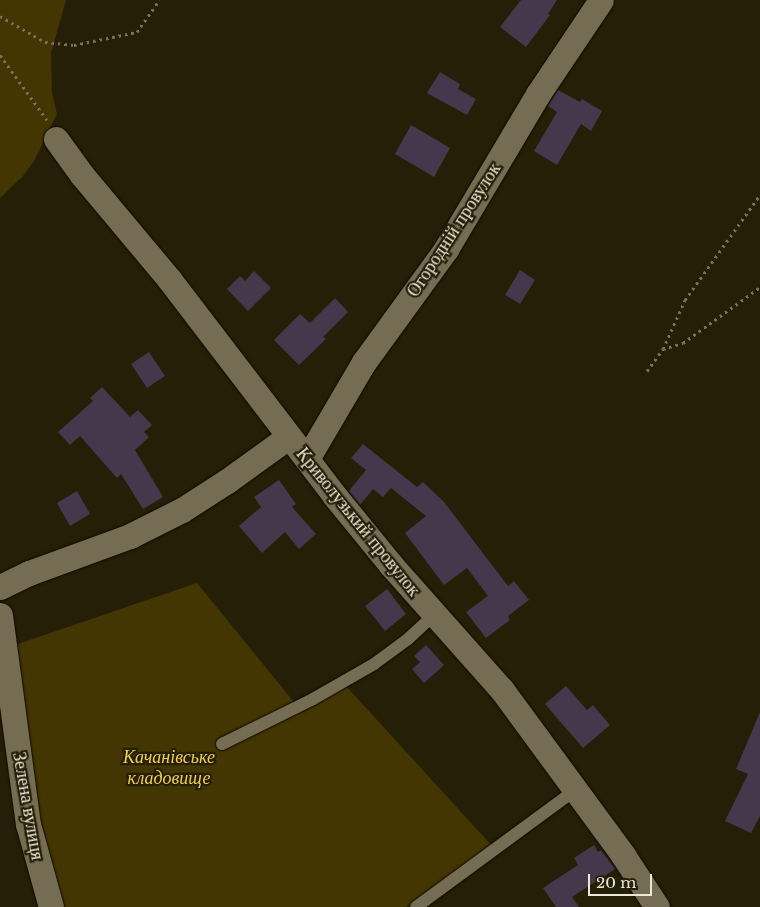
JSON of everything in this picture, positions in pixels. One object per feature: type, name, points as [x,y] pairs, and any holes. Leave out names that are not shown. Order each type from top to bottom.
[{"type":"street","name":"Огородній провулок","points":[[307,459],[364,362],[446,249],[538,94],[601,0]]},
{"type":"street","name":"Криволузький провулок","points":[[56,139],[82,175],[170,280],[288,437],[391,565],[502,690],[657,907]]},
{"type":"street","points":[[0,587],[29,573],[130,536],[175,514],[227,481],[288,437]]},
{"type":"street","name":"Зелена вулиця","points":[[0,615],[28,824],[51,907]]},
{"type":"lane","points":[[222,744],[313,700],[374,664],[400,645],[435,614]]},
{"type":"lane","points":[[416,907],[575,790]]},
{"type":"path","points":[[0,16],[45,42],[74,44],[138,32],[159,0]]},
{"type":"path","points":[[0,55],[46,118],[56,139]]},
{"type":"path","points":[[647,371],[663,349],[685,300],[760,195]]},
{"type":"path","points":[[663,349],[683,343],[760,288]]},
{"type":"green space","points":[[0,0],[66,0],[51,53],[52,92],[57,114],[34,161],[23,176],[0,198]]},
{"type":"green space","name":"Качанівське кладовище","points":[[197,583],[302,712],[346,686],[493,847],[406,907],[59,907],[39,841],[12,646]]},
{"type":"building","points":[[521,0],[557,0],[548,14],[550,15],[526,47],[500,27]]},
{"type":"building","points":[[440,72],[460,84],[458,89],[476,99],[467,115],[427,93]]},
{"type":"building","points":[[558,90],[580,102],[582,99],[602,111],[591,131],[581,124],[557,165],[534,151],[557,112],[548,106]]},
{"type":"building","points":[[411,125],[450,148],[434,177],[395,154]]},
{"type":"building","points":[[520,270],[535,280],[520,304],[505,295]]},
{"type":"building","points":[[254,271],[271,288],[248,311],[227,289],[240,276],[245,281]]},
{"type":"building","points":[[335,298],[348,312],[323,337],[326,339],[299,365],[274,340],[300,314],[310,323]]},
{"type":"building","points":[[149,352],[165,376],[147,388],[131,364]]},
{"type":"building","points":[[102,387],[130,417],[138,410],[152,425],[144,432],[149,437],[135,450],[163,497],[143,509],[121,474],[117,478],[80,436],[70,445],[58,432],[93,401],[90,398]]},
{"type":"building","points":[[363,444],[417,487],[423,482],[444,502],[508,586],[514,581],[529,600],[508,616],[510,620],[486,638],[466,612],[488,596],[467,568],[444,585],[405,533],[426,516],[391,488],[383,497],[373,489],[360,505],[349,491],[366,470],[351,458]]},
{"type":"building","points":[[279,480],[296,504],[292,507],[316,534],[299,549],[285,532],[262,553],[239,526],[261,507],[254,497]]},
{"type":"building","points":[[77,491],[90,514],[70,526],[57,503]]},
{"type":"building","points":[[387,589],[406,614],[385,631],[365,606]]},
{"type":"building","points":[[426,645],[444,665],[424,683],[412,669],[420,662],[414,656]]},
{"type":"building","points":[[566,686],[587,710],[593,705],[610,725],[583,748],[545,704]]},
{"type":"building","points":[[760,712],[760,816],[751,833],[725,821],[748,774],[736,769]]},
{"type":"building","points":[[594,845],[598,852],[601,850],[615,869],[572,897],[579,907],[556,907],[543,888],[578,865],[574,858]]}]
